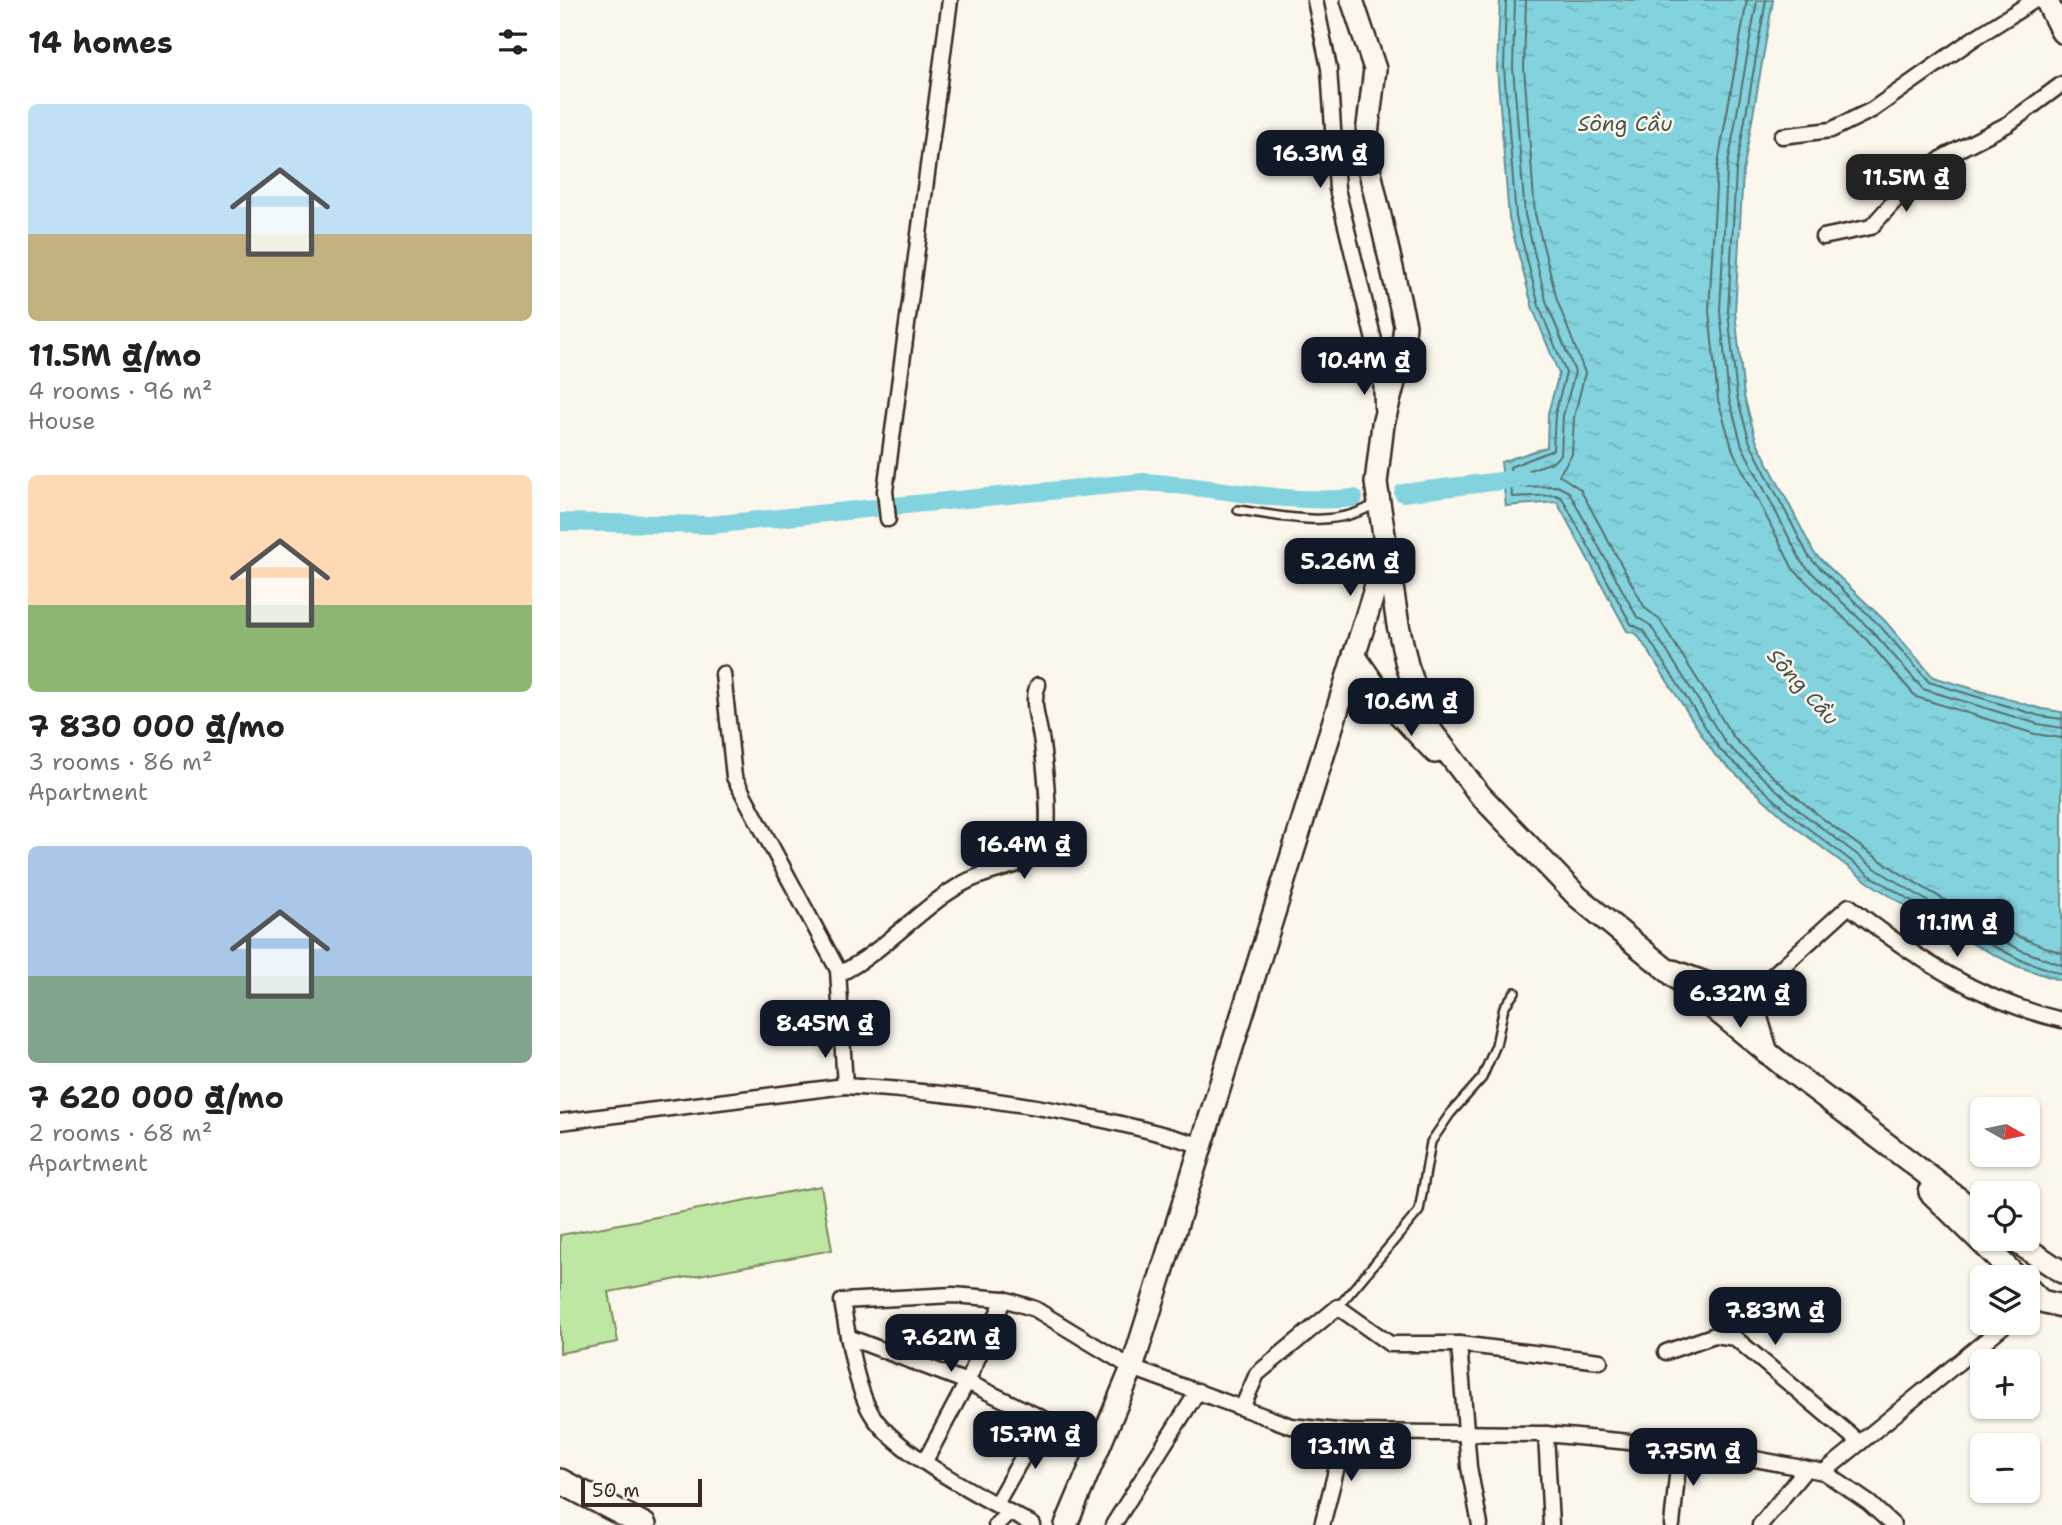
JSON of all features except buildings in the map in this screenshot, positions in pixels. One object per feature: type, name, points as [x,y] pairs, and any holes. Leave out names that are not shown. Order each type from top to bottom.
[{"type":"main road","points":[[1352,0],[1375,69],[1365,150],[1405,325],[1402,352],[1383,424],[1378,455],[1378,502],[1386,555],[1408,665],[1429,727],[1480,795]]},
{"type":"main road","points":[[2046,0],[2062,32]]},
{"type":"main road","points":[[1066,1525],[1132,1368],[1386,555]]},
{"type":"main road","points":[[1354,655],[1406,724],[1527,841],[1554,875],[1661,968],[1767,1053],[1970,1207]]},
{"type":"main road","points":[[1661,968],[1750,996],[1767,1053]]},
{"type":"main road","points":[[1885,1144],[2005,1265]]},
{"type":"main road","points":[[2030,1251],[2062,1272]]},
{"type":"main road","points":[[560,1481],[620,1520],[644,1525]]},
{"type":"street","points":[[888,519],[886,491],[950,0]]},
{"type":"street","points":[[1315,0],[1329,68],[1337,188],[1381,369],[1383,424]]},
{"type":"street","points":[[1782,136],[1830,130],[1872,110],[2035,0]]},
{"type":"street","points":[[1823,237],[1871,227],[1909,185],[1938,161],[2008,124],[2062,84]]},
{"type":"street","points":[[723,674],[734,777],[839,974],[845,1086]]},
{"type":"street","points":[[839,974],[960,885],[993,870],[1025,863],[1042,852],[1047,836],[1042,744],[1036,704],[1038,685]]},
{"type":"street","points":[[1750,996],[1849,906],[1889,937],[1978,992],[2012,1007],[2062,1020]]},
{"type":"street","points":[[560,1122],[845,1086],[949,1093],[1028,1105],[1104,1118],[1203,1146]]},
{"type":"street","points":[[1033,1525],[925,1461],[892,1438],[871,1415],[848,1337],[842,1301],[953,1295],[1004,1299],[1035,1310],[1132,1368],[1291,1426],[1346,1432],[1467,1431],[1546,1434],[1680,1447],[1825,1472],[1869,1503],[1893,1525]]},
{"type":"street","points":[[925,1461],[967,1382],[1004,1299]]},
{"type":"street","points":[[1242,1408],[1257,1374],[1338,1307],[1390,1343],[1459,1344],[1600,1361]]},
{"type":"street","points":[[1667,1352],[1715,1335],[1735,1338],[1860,1443]]},
{"type":"street","points":[[1825,1472],[1992,1335]]},
{"type":"street","points":[[848,1337],[967,1382],[1043,1421],[1098,1445]]},
{"type":"street","points":[[1459,1344],[1472,1492],[1480,1525]]},
{"type":"street","points":[[1112,1525],[1198,1391]]},
{"type":"street","points":[[996,1504],[1043,1421]]},
{"type":"street","points":[[1322,1525],[1346,1432]]},
{"type":"street","points":[[1546,1434],[1552,1525]]},
{"type":"street","points":[[1672,1525],[1680,1447]]},
{"type":"street","points":[[1760,1525],[1806,1469]]},
{"type":"street","points":[[996,1525],[1009,1512]]},
{"type":"lane","points":[[1238,510],[1328,520],[1347,517],[1378,502]]},
{"type":"lane","points":[[1338,1307],[1419,1211],[1432,1142],[1450,1114],[1482,1079],[1496,1045],[1504,1007],[1515,992]]},
{"type":"green space","points":[[821,1186],[832,1250],[609,1292],[618,1342],[560,1353],[560,1235]]},
{"type":"water","name":"Sông Cầu","points":[[1500,0],[1773,0],[1743,172],[1735,312],[1744,396],[1756,440],[1814,553],[1885,621],[1933,677],[2042,709],[2062,712],[2062,981],[2017,966],[1943,929],[1868,882],[1791,824],[1715,755],[1637,634],[1627,631],[1557,502],[1506,506],[1501,462],[1547,447],[1548,413],[1559,374],[1533,309],[1509,218],[1497,68]]},
{"type":"waterway","points":[[1403,493],[1525,478]]},
{"type":"waterway","points":[[894,506],[1143,482],[1301,499],[1354,498]]},
{"type":"waterway","points":[[560,522],[710,525],[875,508]]}]
